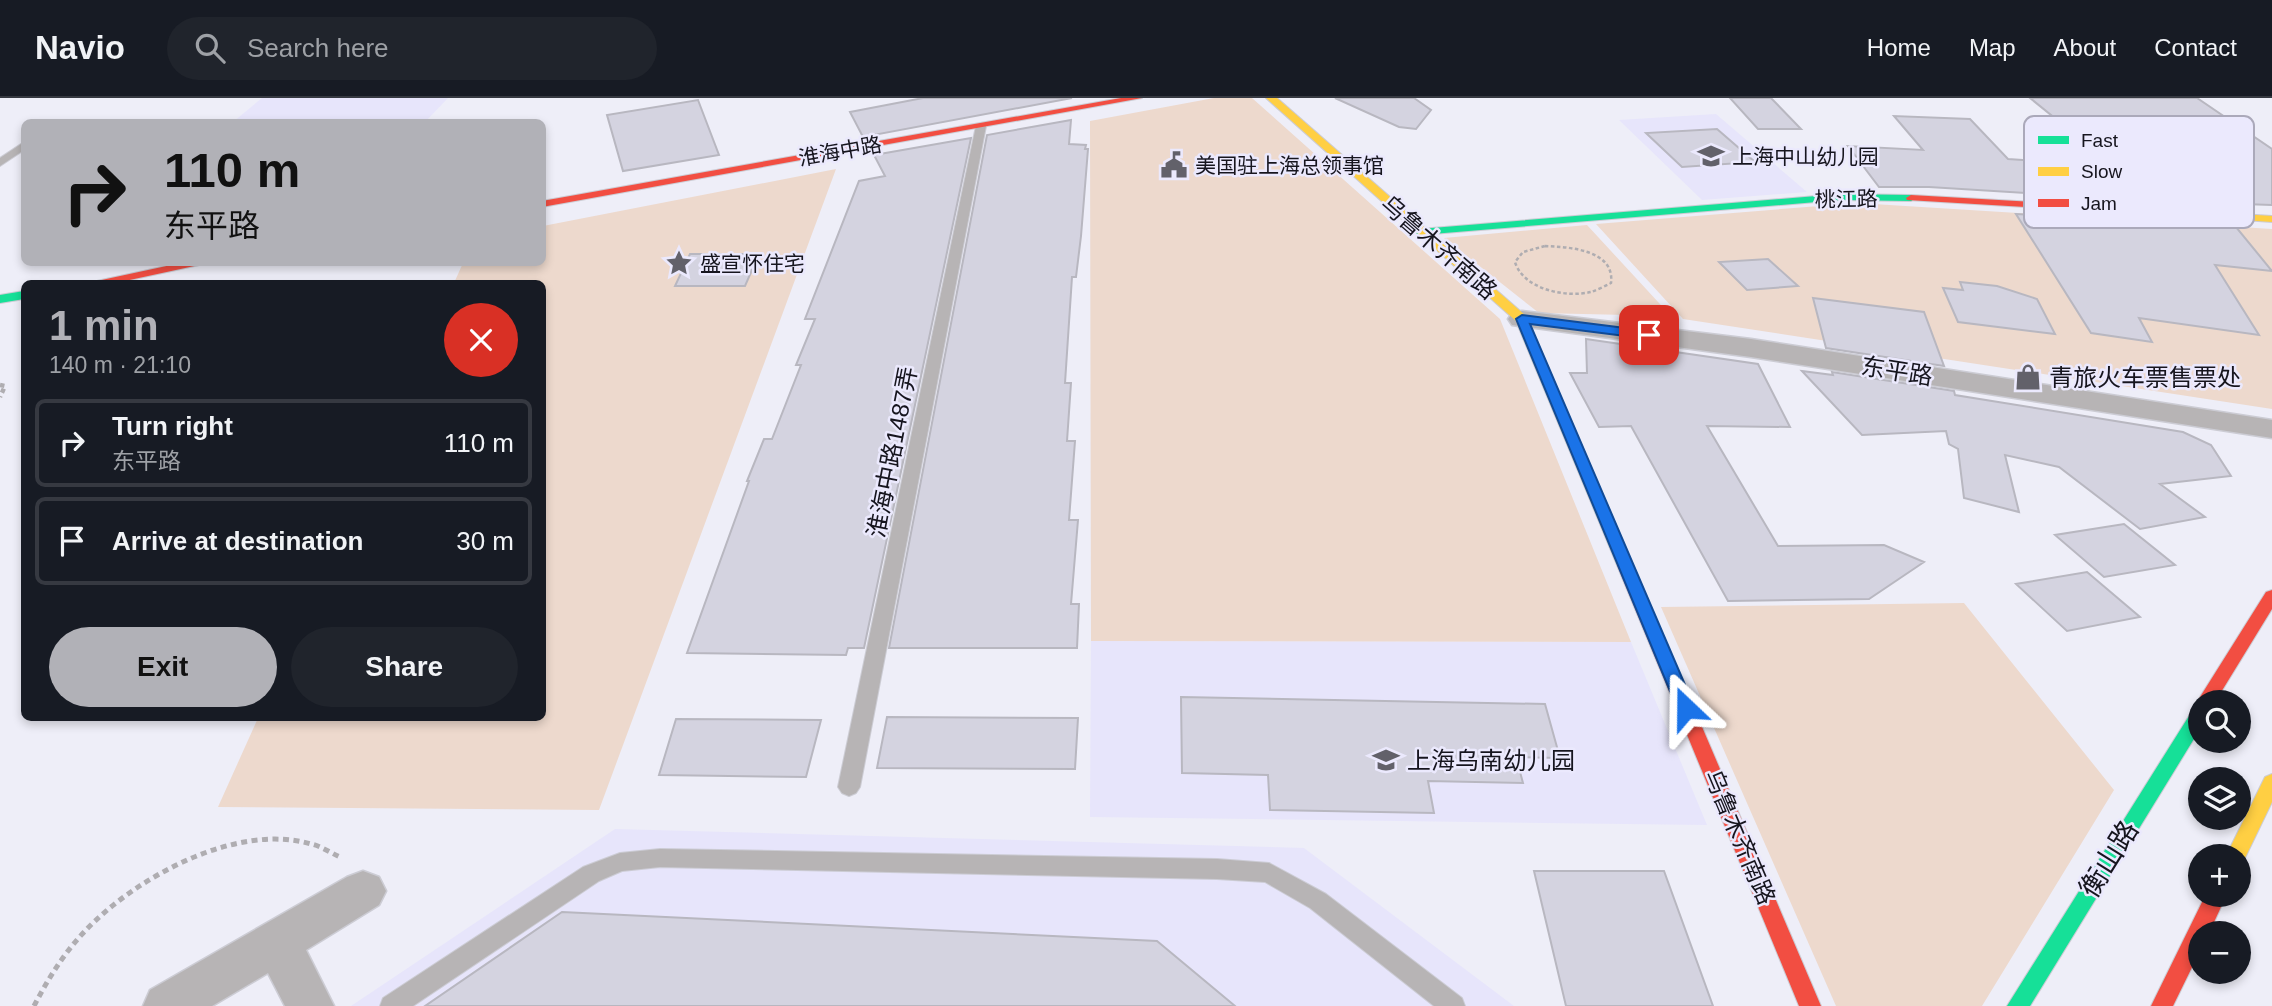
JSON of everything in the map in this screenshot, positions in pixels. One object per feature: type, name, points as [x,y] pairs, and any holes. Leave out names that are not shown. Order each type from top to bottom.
[{"type":"street","name":"淮海中路","points":[[546,203],[1137,98]]},
{"type":"street","name":"乌鲁木齐南路","points":[[1271,98],[1420,232],[1522,319],[1811,1006]]},
{"type":"street","name":"桃江路","points":[[1420,232],[1840,197],[1929,198],[2024,204]]},
{"type":"street","name":"桃江路","points":[[2254,218],[2272,219]]},
{"type":"street","points":[[110,280],[186,266]]},
{"type":"street","points":[[0,299],[21,296]]},
{"type":"street","name":"东平路","points":[[1522,319],[1751,348],[2272,429]]},
{"type":"street","points":[[2213,690],[2272,596]]},
{"type":"street","name":"衡山路","points":[[2018,1006],[2188,732]]},
{"type":"street","points":[[2242,844],[2272,782]]},
{"type":"street","points":[[167,1006],[363,891]]},
{"type":"street","points":[[2162,1006],[2211,907]]},
{"type":"street","points":[[277,943],[310,1006]]},
{"type":"lane","name":"淮海中路1487弄","points":[[849,788],[981,126]]},
{"type":"lane","points":[[0,163],[21,147]]},
{"type":"lane","points":[[392,1006],[591,874],[620,862],[660,858],[1217,869],[1269,873],[1318,901],[1453,1006]]},
{"type":"path","points":[[1545,246],[1577,249],[1603,260],[1614,276],[1611,283],[1590,293],[1558,293],[1528,282],[1519,275],[1514,267],[1515,259],[1531,248],[1545,246]]},
{"type":"path","points":[[0,386],[5,386],[0,397]]},
{"type":"path","points":[[33,1006],[57,962],[92,922],[135,887],[184,861],[233,844],[282,838],[324,846],[353,866],[363,891]]},
{"type":"shaded area","points":[[262,98],[448,98],[428,119],[237,119]]},
{"type":"shaded area","points":[[1214,98],[1252,98],[1500,319],[1631,642],[1091,641],[1090,121]]},
{"type":"shaded area","name":"上海中山幼儿园","points":[[1716,114],[1807,192],[1702,200],[1619,120]]},
{"type":"shaded area","points":[[836,169],[599,810],[218,807],[257,721],[546,721],[546,280],[455,280],[462,266],[546,266],[546,225]]},
{"type":"shaded area","points":[[1857,203],[2024,213],[2024,228],[2272,229],[2272,409],[1683,319],[1596,224]]},
{"type":"shaded area","points":[[1587,225],[1671,316],[1539,313],[1444,238]]},
{"type":"shaded area","points":[[1964,603],[2114,790],[1982,1006],[1836,1006],[1661,607]]},
{"type":"shaded area","name":"上海乌南幼儿园","points":[[1091,641],[1631,642],[1707,825],[1090,817]]},
{"type":"shaded area","points":[[615,829],[1304,848],[1514,1006],[351,1006]]},
{"type":"building","points":[[923,98],[1072,98],[863,137],[850,112]]},
{"type":"building","points":[[1335,98],[1414,98],[1431,110],[1416,129],[1399,127]]},
{"type":"building","points":[[1730,98],[1771,98],[1801,129],[1758,129]]},
{"type":"building","points":[[2030,98],[2197,98],[2223,116],[2052,116]]},
{"type":"building","points":[[698,100],[719,155],[623,171],[607,115]]},
{"type":"building","points":[[1894,116],[1970,119],[2008,159],[2024,160],[2024,193],[1879,187],[1848,146],[1923,150]]},
{"type":"building","points":[[1071,120],[1069,144],[1086,145],[1085,149],[1088,149],[1076,277],[1072,277],[1065,383],[1071,383],[1067,441],[1075,441],[1069,520],[1078,520],[1071,604],[1079,604],[1077,648],[889,648],[987,135]]},
{"type":"building","points":[[1717,129],[1755,162],[1682,167],[1646,133]]},
{"type":"building","points":[[2254,137],[2272,149],[2272,205],[2254,204]]},
{"type":"building","points":[[971,138],[864,648],[848,648],[846,655],[687,653],[747,481],[764,439],[772,439],[801,365],[796,365],[815,319],[805,319],[859,181],[885,176],[874,155]]},
{"type":"building","points":[[2016,214],[2024,214],[2024,227]]},
{"type":"building","points":[[2025,228],[2237,228],[2272,271],[2215,265],[2259,335],[2139,318],[2152,342],[2091,333]]},
{"type":"building","points":[[690,254],[759,254],[745,286],[675,286]]},
{"type":"building","points":[[1768,259],[1798,286],[1747,290],[1719,262]]},
{"type":"building","points":[[1960,282],[1997,286],[2037,299],[2055,334],[1958,322],[1943,288],[1963,290]]},
{"type":"building","points":[[1813,298],[1924,312],[1944,366],[1826,348]]},
{"type":"building","points":[[1586,339],[1758,364],[1790,427],[1707,426],[1778,546],[1884,545],[1924,562],[1869,599],[1728,601],[1631,426],[1599,427],[1570,373],[1587,373]]},
{"type":"building","points":[[1802,371],[1833,375],[1832,372],[1954,391],[1955,395],[2183,432],[2211,445],[2231,476],[2160,484],[2205,517],[2140,529],[2059,467],[2005,455],[2019,512],[1964,498],[1958,449],[1949,444],[1946,431],[1862,435]]},
{"type":"building","points":[[2124,524],[2175,565],[2104,577],[2055,535]]},
{"type":"building","points":[[2087,572],[2140,617],[2067,631],[2016,584]]},
{"type":"building","points":[[1181,697],[1545,704],[1560,758],[1516,757],[1523,783],[1428,781],[1434,813],[1270,810],[1268,775],[1182,773]]},
{"type":"building","points":[[887,717],[1078,718],[1075,769],[877,768]]},
{"type":"building","points":[[676,719],[821,720],[806,777],[659,775]]},
{"type":"building","points":[[1534,871],[1664,871],[1713,1006],[1566,1006]]},
{"type":"building","points":[[562,912],[1157,941],[1235,1006],[425,1006]]},
{"type":"traffic: fast","points":[[1420,232],[1840,197],[1911,198]]},
{"type":"traffic: fast","points":[[0,299],[21,296]]},
{"type":"traffic: fast","points":[[2018,1006],[2188,732]]},
{"type":"traffic: slow","points":[[1271,98],[1522,319],[1625,565]]},
{"type":"traffic: slow","points":[[2254,218],[2272,219]]},
{"type":"traffic: slow","points":[[2242,844],[2272,782]]},
{"type":"traffic: jam","points":[[546,203],[1137,98]]},
{"type":"traffic: jam","points":[[1911,198],[2024,204]]},
{"type":"traffic: jam","points":[[110,280],[186,266]]},
{"type":"traffic: jam","points":[[1625,565],[1810,1006]]},
{"type":"traffic: jam","points":[[2213,690],[2272,596]]},
{"type":"traffic: jam","points":[[2162,1006],[2211,907]]},
{"type":"place","name":"上海中山幼儿园","points":[[1711,156]]},
{"type":"place","name":"美国驻上海总领事馆","points":[[1174,165]]},
{"type":"place","name":"盛宣怀住宅","points":[[679,263]]},
{"type":"place","name":"青旅火车票售票处","points":[[2028,377]]},
{"type":"place","name":"上海乌南幼儿园","points":[[1386,760]]},
{"type":"route","points":[[1649,335],[1522,319],[1686,708]]}]
